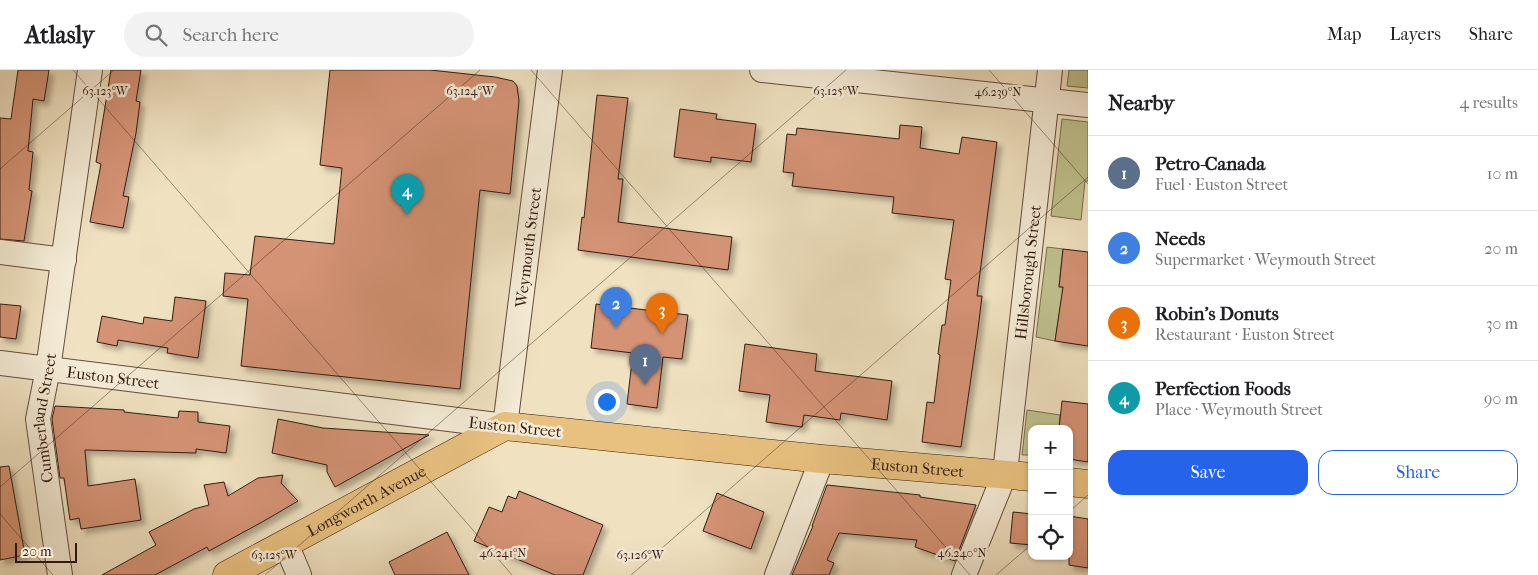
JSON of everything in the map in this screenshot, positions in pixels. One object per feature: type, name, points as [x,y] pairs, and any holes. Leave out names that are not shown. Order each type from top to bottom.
[{"type":"main road","name":"Euston Street","points":[[506,426],[1028,476]]},
{"type":"main road","name":"Longworth Avenue","points":[[227,575],[506,426]]},
{"type":"main road","points":[[1073,482],[1088,484]]},
{"type":"street","name":"Cumberland Street","points":[[60,575],[38,419],[48,369],[90,70]]},
{"type":"street","name":"Weymouth Street","points":[[506,426],[550,70]]},
{"type":"street","points":[[762,70],[1088,105]]},
{"type":"street","name":"Hillsborough Street","points":[[964,575],[1005,473],[1045,100],[1050,70]]},
{"type":"street","points":[[0,252],[64,260]]},
{"type":"street","name":"Euston Street","points":[[0,363],[506,426]]},
{"type":"street","points":[[777,575],[822,458]]},
{"type":"street","points":[[286,544],[299,575]]},
{"type":"green space","points":[[1069,70],[1088,70],[1088,88],[1067,86]]},
{"type":"green space","points":[[1062,119],[1088,122],[1088,181],[1085,181],[1081,220],[1051,216]]},
{"type":"green space","points":[[1047,247],[1063,249],[1059,286],[1088,290],[1088,300],[1062,296],[1055,341],[1036,337]]},
{"type":"green space","points":[[1027,410],[1060,415],[1059,425],[1028,425],[1028,455],[1022,455]]},
{"type":"building","points":[[18,70],[49,70],[44,101],[33,99],[28,151],[33,152],[29,190],[32,191],[24,241],[0,239],[0,118],[11,119]]},
{"type":"building","points":[[111,70],[141,70],[136,101],[140,102],[136,133],[123,196],[129,197],[123,228],[90,222],[101,164],[96,162]]},
{"type":"building","points":[[330,70],[430,70],[495,77],[513,81],[517,86],[519,101],[510,194],[480,190],[460,389],[241,366],[248,299],[223,296],[225,273],[250,275],[255,236],[334,244],[342,168],[320,165]]},
{"type":"building","points":[[597,95],[628,98],[618,179],[623,179],[618,222],[732,237],[728,270],[578,250],[582,217],[584,218]]},
{"type":"building","points":[[680,109],[717,114],[716,119],[756,124],[751,162],[711,157],[711,162],[674,157]]},
{"type":"building","points":[[900,125],[922,127],[920,148],[959,154],[962,137],[997,142],[977,296],[982,296],[961,447],[922,442],[927,402],[934,403],[942,325],[945,325],[951,280],[945,279],[954,220],[892,213],[894,197],[792,186],[794,173],[783,172],[787,134],[796,135],[797,128],[899,139]]},
{"type":"building","points":[[1063,249],[1088,252],[1088,346],[1055,341],[1063,287],[1059,287]]},
{"type":"building","points":[[175,297],[206,301],[198,358],[167,353],[168,348],[118,340],[117,346],[97,342],[102,316],[143,324],[144,317],[172,321]]},
{"type":"building","points":[[0,304],[21,306],[16,339],[0,337]]},
{"type":"building","points":[[596,304],[688,315],[682,359],[663,357],[657,408],[627,404],[633,353],[591,348]]},
{"type":"building","points":[[745,344],[817,354],[815,371],[892,381],[887,420],[841,413],[840,420],[804,415],[802,427],[766,422],[770,395],[739,391]]},
{"type":"building","points":[[1062,401],[1088,404],[1088,462],[1073,460],[1073,425],[1059,425]]},
{"type":"building","points":[[55,406],[124,410],[124,412],[178,418],[179,411],[198,412],[198,422],[230,426],[226,453],[196,449],[196,453],[85,450],[88,486],[135,479],[141,520],[81,529],[79,518],[70,520],[64,478],[60,478],[52,419]]},
{"type":"building","points":[[278,419],[323,428],[429,435],[335,487],[327,472],[327,465],[272,453]]},
{"type":"building","points":[[9,466],[25,555],[0,560],[0,467]]},
{"type":"building","points":[[283,475],[281,483],[298,501],[264,521],[209,551],[207,547],[155,575],[102,575],[156,545],[149,532],[194,509],[209,505],[204,485],[224,482],[228,496],[258,478]]},
{"type":"building","points":[[827,485],[920,495],[920,497],[976,505],[955,561],[915,547],[917,540],[839,533],[827,560],[834,563],[829,575],[792,575],[813,526]]},
{"type":"building","points":[[519,491],[603,525],[583,575],[555,575],[474,541],[489,507],[502,512],[508,496],[516,499]]},
{"type":"building","points":[[717,493],[764,512],[751,549],[703,531]]},
{"type":"building","points":[[1013,512],[1028,514],[1028,545],[1010,543]]},
{"type":"building","points":[[1073,517],[1088,519],[1088,568],[1069,565],[1069,560],[1073,560]]},
{"type":"building","points":[[447,532],[469,575],[395,575],[389,562]]},
{"type":"place","name":"Perfection Foods","points":[[407,215]]},
{"type":"place","name":"Needs","points":[[616,328]]},
{"type":"place","name":"Robin's Donuts","points":[[662,334]]},
{"type":"place","name":"Petro-Canada","points":[[645,385]]}]
